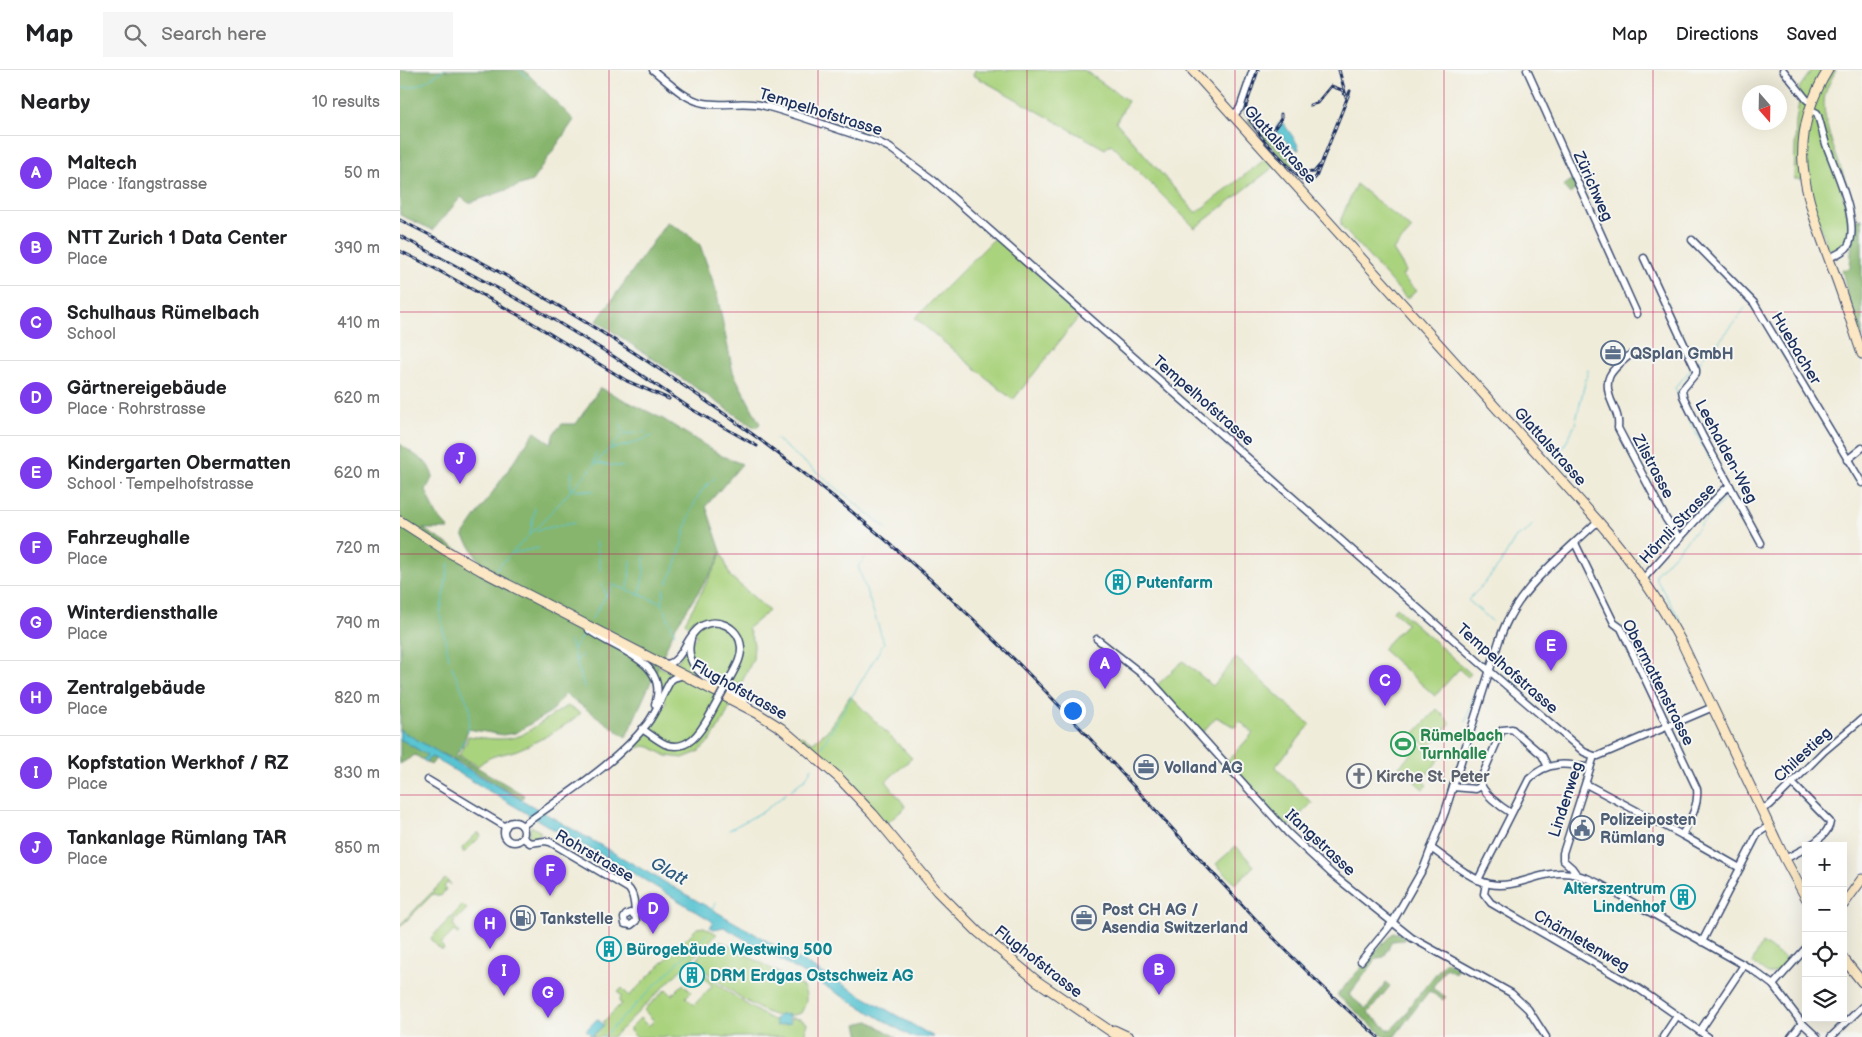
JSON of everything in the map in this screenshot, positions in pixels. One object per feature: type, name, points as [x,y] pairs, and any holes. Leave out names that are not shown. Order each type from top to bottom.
[{"type":"street","name":"Tempelhofstrasse","points":[[653,70],[694,100],[705,103],[763,105],[878,142],[890,148],[933,180],[1489,670],[1584,752],[1594,756]]},
{"type":"street","name":"Glattalstrasse","points":[[1192,70],[1598,521],[1644,578],[1676,632],[1802,891]]},
{"type":"street","points":[[1234,115],[1240,108],[1254,70]]},
{"type":"street","name":"Zürichweg","points":[[1527,70],[1637,314]]},
{"type":"street","points":[[1783,70],[1817,113],[1824,140],[1850,215],[1850,238],[1848,245],[1844,250],[1828,258]]},
{"type":"street","points":[[1828,70],[1810,105],[1803,136],[1804,176],[1810,204],[1862,354]]},
{"type":"street","name":"Huebacher","points":[[1692,240],[1754,303],[1862,483]]},
{"type":"street","name":"Leehalden-Weg","points":[[1644,258],[1696,370],[1683,387],[1682,393],[1703,437],[1762,543]]},
{"type":"street","name":"Zilstrasse","points":[[1630,355],[1614,368],[1608,379],[1609,397],[1618,417],[1618,428],[1666,519],[1679,538]]},
{"type":"street","points":[[1847,460],[1862,448]]},
{"type":"street","name":"Hörnli-Strasse","points":[[1644,578],[1723,490],[1730,486]]},
{"type":"street","name":"Flughofstrasse","points":[[400,521],[458,558],[757,713],[781,728],[838,777],[873,814],[931,884],[978,932],[1037,982],[1119,1037]]},
{"type":"street","points":[[1361,961],[1392,923],[1420,874],[1453,787],[1489,670],[1510,615],[1545,572],[1598,521]]},
{"type":"street","name":"Obermattenstrasse","points":[[1575,543],[1614,623],[1621,628],[1697,789],[1696,809],[1682,835]]},
{"type":"street","points":[[579,621],[598,636],[640,660],[653,672],[657,683],[656,702],[642,729]]},
{"type":"street","points":[[642,729],[666,744],[680,745],[690,742],[710,715],[729,680],[740,655],[740,642],[735,632],[726,625],[712,622],[701,626],[692,635],[674,662],[668,664],[658,662]]},
{"type":"street","points":[[692,635],[689,651],[694,668],[703,677],[746,703],[757,713]]},
{"type":"street","name":"Ifangstrasse","points":[[1097,639],[1152,682],[1308,853],[1412,938],[1511,993],[1528,1009],[1546,1037]]},
{"type":"street","points":[[525,825],[512,823],[506,827],[505,835],[509,841],[516,842],[523,838],[525,825],[629,744],[646,726],[671,680],[684,675]]},
{"type":"street","points":[[1594,756],[1669,727],[1713,707]]},
{"type":"street","name":"Chilestieg","points":[[1761,809],[1770,805],[1824,751],[1862,719]]},
{"type":"street","points":[[1511,813],[1496,804],[1481,786],[1480,781],[1502,730],[1512,729],[1542,755],[1547,765]]},
{"type":"street","name":"Lindenweg","points":[[1577,875],[1565,863],[1562,856],[1594,756]]},
{"type":"street","points":[[1478,880],[1529,779],[1536,771],[1547,765],[1590,768]]},
{"type":"street","points":[[428,780],[506,827]]},
{"type":"street","points":[[1792,782],[1830,822],[1830,826],[1824,834],[1814,842]]},
{"type":"street","points":[[1586,784],[1740,868]]},
{"type":"street","points":[[1453,787],[1476,789],[1481,786]]},
{"type":"street","points":[[1702,942],[1758,833],[1769,826]]},
{"type":"street","name":"Rohrstrasse","points":[[523,838],[530,843],[545,840],[550,842],[629,889],[634,899],[634,915]]},
{"type":"street","points":[[1431,848],[1478,880],[1486,883],[1509,884],[1560,873],[1577,875],[1598,883],[1744,965],[1773,985],[1802,1023],[1817,1037]]},
{"type":"street","points":[[1785,859],[1802,850]]},
{"type":"street","points":[[1847,900],[1862,879]]},
{"type":"street","name":"Chämletenweg","points":[[1486,883],[1484,894],[1491,903],[1639,989],[1700,1034],[1708,1037]]},
{"type":"street","points":[[1773,985],[1802,952]]},
{"type":"street","points":[[1847,963],[1862,982]]},
{"type":"street","points":[[1700,1034],[1744,965]]},
{"type":"street","points":[[1831,1037],[1862,1007]]},
{"type":"street","points":[[1663,1037],[1677,1016]]},
{"type":"street","points":[[1791,1037],[1802,1023]]},
{"type":"street","name":"Flughofstrasse","points":[[1107,1028],[1129,1037]]},
{"type":"green space","points":[[400,70],[524,70],[574,120],[532,181],[469,203],[461,197],[433,230],[400,215]]},
{"type":"green space","points":[[975,70],[1084,70],[1128,101],[1116,122],[1196,213],[1268,157],[1275,166],[1195,228],[1111,144],[1105,149],[973,75]]},
{"type":"green space","points":[[1812,70],[1836,70],[1825,94],[1824,103],[1829,134],[1847,186],[1841,188],[1850,231],[1846,245],[1835,252],[1827,248],[1806,179],[1794,179],[1799,88]]},
{"type":"green space","points":[[1249,119],[1258,131],[1261,130],[1265,133],[1289,155],[1288,159],[1295,162],[1290,167],[1248,121]]},
{"type":"green space","points":[[1573,179],[1577,188],[1570,194],[1563,186]]},
{"type":"green space","points":[[1356,184],[1412,229],[1393,250],[1406,271],[1402,276],[1416,291],[1407,299],[1341,226],[1341,219]]},
{"type":"green space","points":[[1862,219],[1862,338],[1849,301],[1842,270],[1850,268],[1853,220]]},
{"type":"green space","points":[[667,222],[692,237],[700,245],[716,290],[733,372],[760,424],[755,428],[597,321]]},
{"type":"green space","points":[[996,237],[1082,313],[1013,400],[915,318]]},
{"type":"green space","points":[[600,388],[663,419],[722,456],[742,464],[706,506],[721,551],[718,562],[676,626],[626,737],[565,694],[552,711],[515,733],[503,735],[468,729],[463,745],[456,755],[524,795],[522,799],[452,758],[440,753],[431,765],[415,755],[400,764],[400,444],[429,467],[433,476],[426,490],[436,514],[449,529],[423,529],[482,565],[463,535],[533,434],[535,432],[551,443],[554,433],[562,424],[576,424]]},
{"type":"green space","points":[[721,551],[730,576],[769,611],[748,628],[754,644],[753,659],[725,717],[711,740],[698,752],[683,758],[667,756],[644,746],[628,751],[657,718],[666,703],[657,676],[647,662],[672,672],[686,647],[697,636],[685,622],[718,562]]},
{"type":"green space","points":[[1396,607],[1471,674],[1468,677],[1459,669],[1435,696],[1382,649],[1407,623],[1393,611]]},
{"type":"green space","points":[[1236,658],[1310,725],[1275,767],[1312,803],[1287,828],[1226,763],[1253,733],[1240,721],[1235,727],[1216,717],[1200,735],[1155,687],[1183,661],[1213,686]]},
{"type":"green space","points":[[850,696],[912,758],[886,781],[906,807],[886,824],[850,783],[790,731],[813,742],[827,731]]},
{"type":"green space","points":[[567,706],[581,713],[542,739],[511,752],[492,757],[478,766],[459,755],[465,746],[468,736],[495,739],[522,735]]},
{"type":"green space","points":[[1437,709],[1451,723],[1428,748],[1414,734]]},
{"type":"green space","points":[[1420,745],[1430,755],[1427,750],[1431,746],[1442,756],[1422,780],[1427,785],[1423,789],[1415,782],[1420,778],[1417,775],[1413,779],[1399,767]]},
{"type":"green space","points":[[531,826],[541,832],[536,838],[532,839],[529,835]]},
{"type":"green space","points":[[477,833],[481,836],[463,852],[462,848]]},
{"type":"green space","points":[[1236,846],[1254,866],[1235,884],[1216,864]]},
{"type":"green space","points":[[445,879],[451,884],[447,883],[444,887],[446,889],[441,896],[433,894],[400,927],[400,925]]},
{"type":"green space","points":[[463,905],[467,909],[456,920],[452,916]]},
{"type":"green space","points":[[451,917],[455,921],[453,924],[459,933],[457,934],[454,931],[441,944],[444,949],[441,950],[431,938]]},
{"type":"green space","points":[[704,927],[717,934],[613,1037],[588,1037],[590,1034],[593,1036],[605,1024],[603,1022],[621,1004],[619,1001],[621,996],[618,992],[622,988],[629,996],[697,928]]},
{"type":"green space","points":[[1394,932],[1405,936],[1404,940],[1392,941],[1384,957],[1377,958],[1349,995],[1366,1009],[1386,983],[1390,986],[1368,1013],[1390,1031],[1408,1012],[1409,1007],[1446,961],[1458,968],[1455,973],[1446,968],[1432,988],[1446,997],[1443,1000],[1429,991],[1394,1037],[1385,1037],[1337,995]]},
{"type":"green space","points":[[720,941],[802,986],[806,993],[806,1000],[801,1013],[790,1016],[770,1014],[740,997],[705,971],[699,964],[698,957],[710,945]]},
{"type":"green space","points":[[1762,943],[1789,961],[1777,972],[1768,974],[1752,963]]},
{"type":"green space","points":[[690,964],[771,1019],[782,1022],[791,1021],[790,1018],[800,1019],[807,1023],[804,1037],[636,1037],[630,1031],[630,1028],[640,1018],[648,1026],[654,1021],[644,1010],[666,989],[672,995],[683,984],[691,992],[686,997],[694,1005],[712,986]]},
{"type":"green space","points":[[869,1021],[896,1037],[860,1037],[857,1024]]},
{"type":"water","points":[[1279,123],[1283,123],[1299,147],[1299,150],[1289,144],[1281,134],[1276,133]]},
{"type":"water","points":[[400,730],[934,1037],[912,1037],[724,927],[714,929],[710,927],[713,923],[712,921],[615,862],[553,829],[432,757],[425,762],[423,760],[427,755],[400,739]]},
{"type":"water","points":[[781,1014],[788,1014],[791,1023],[776,1026],[775,1019]]},
{"type":"water","points":[[597,1019],[603,1024],[592,1036],[586,1030]]},
{"type":"waterway","points":[[402,87],[419,85],[444,70]]},
{"type":"waterway","points":[[520,70],[529,79]]},
{"type":"waterway","points":[[1698,365],[1704,355],[1713,349],[1745,308]]},
{"type":"waterway","points":[[1692,368],[1675,388],[1688,418],[1722,482]]},
{"type":"waterway","points":[[1562,464],[1561,452],[1575,425],[1588,370]]},
{"type":"waterway","points":[[621,424],[623,433]]},
{"type":"waterway","points":[[496,569],[623,434],[645,432]]},
{"type":"waterway","points":[[610,449],[628,445],[652,436]]},
{"type":"waterway","points":[[776,439],[887,529]]},
{"type":"waterway","points":[[594,464],[596,452]]},
{"type":"waterway","points":[[596,463],[623,467]]},
{"type":"waterway","points":[[570,490],[572,471]]},
{"type":"waterway","points":[[667,583],[679,556],[690,513],[704,488],[715,478]]},
{"type":"waterway","points":[[572,490],[594,491]]},
{"type":"waterway","points":[[1681,621],[1656,579],[1656,574],[1728,493]]},
{"type":"waterway","points":[[1729,496],[1751,537]]},
{"type":"waterway","points":[[530,534],[535,508]]},
{"type":"waterway","points":[[536,530],[574,523]]},
{"type":"waterway","points":[[1492,621],[1468,600],[1500,564],[1516,537],[1525,533],[1533,524]]},
{"type":"waterway","points":[[596,540],[601,571]]},
{"type":"waterway","points":[[513,553],[539,548]]},
{"type":"waterway","points":[[640,595],[644,571],[644,556]]},
{"type":"waterway","points":[[821,748],[884,643],[858,566],[865,558]]},
{"type":"waterway","points":[[628,589],[631,560]]},
{"type":"waterway","points":[[449,563],[440,615],[449,659]]},
{"type":"waterway","points":[[602,583],[606,596]]},
{"type":"waterway","points":[[611,584],[662,603]]},
{"type":"waterway","points":[[591,620],[612,587]]},
{"type":"waterway","points":[[664,589],[662,603],[675,634]]},
{"type":"waterway","points":[[1490,650],[1497,628]]},
{"type":"waterway","points":[[573,649],[584,633]]},
{"type":"waterway","points":[[570,641],[584,687]]},
{"type":"waterway","points":[[576,661],[582,655]]},
{"type":"waterway","points":[[451,665],[470,708],[468,732]]},
{"type":"waterway","points":[[1466,721],[1475,691]]},
{"type":"waterway","points":[[459,749],[464,739]]},
{"type":"waterway","points":[[791,790],[806,778],[812,767]]},
{"type":"waterway","points":[[729,830],[764,811],[787,793]]},
{"type":"waterway","points":[[712,910],[716,902]]},
{"type":"waterway","points":[[603,1037],[707,934]]},
{"type":"railway","points":[[1258,70],[1246,106],[1246,114],[1263,139],[1300,178],[1306,181],[1313,180],[1316,177],[1350,91]]},
{"type":"railway","points":[[1339,70],[1346,96]]},
{"type":"railway","points":[[1310,105],[1317,103],[1331,86],[1342,90],[1346,97]]},
{"type":"railway","points":[[1281,114],[1281,119],[1273,130],[1281,145],[1306,171],[1314,172],[1320,165]]},
{"type":"railway","points":[[400,220],[484,264],[567,311],[647,361],[726,415],[802,472],[876,532],[947,595],[1016,661],[1283,947],[1378,1037]]},
{"type":"railway","points":[[400,236],[536,309],[613,356],[693,410],[757,446]]},
{"type":"railway","points":[[400,251],[529,321],[627,381],[669,399]]},
{"type":"place","name":"QSplan GmbH","points":[[1613,353]]},
{"type":"place","name":"Tankanlage Rümlang TAR","points":[[460,484]]},
{"type":"place","name":"Putenfarm","points":[[1118,582]]},
{"type":"place","name":"Kindergarten Obermatten","points":[[1551,671]]},
{"type":"place","name":"Maltech","points":[[1105,689]]},
{"type":"place","name":"Schulhaus Rümelbach","points":[[1385,706]]},
{"type":"place","name":"Rümelbach Turnhalle","points":[[1403,744]]},
{"type":"place","name":"Volland AG","points":[[1146,767]]},
{"type":"place","name":"Kirche St. Peter","points":[[1359,776]]},
{"type":"place","name":"Polizeiposten Rümlang","points":[[1582,828]]},
{"type":"place","name":"Fahrzeughalle","points":[[550,896]]},
{"type":"place","name":"Alterszentrum Lindenhof","points":[[1683,897]]},
{"type":"place","name":"Tankstelle","points":[[523,918]]},
{"type":"place","name":"Post CH AG / Asendia Switzerland","points":[[1084,918]]},
{"type":"place","name":"Gärtnereigebäude","points":[[653,934]]},
{"type":"place","name":"Zentralgebäude","points":[[490,949]]},
{"type":"place","name":"Bürogebäude Westwing 500","points":[[609,949]]},
{"type":"place","name":"DRM Erdgas Ostschweiz AG","points":[[692,975]]},
{"type":"place","name":"NTT Zurich 1 Data Center","points":[[1159,995]]},
{"type":"place","name":"Kopfstation Werkhof / RZ","points":[[504,996]]},
{"type":"place","name":"Winterdiensthalle","points":[[548,1018]]},
{"type":"water label","name":"Glatt","points":[[669,871]]}]
